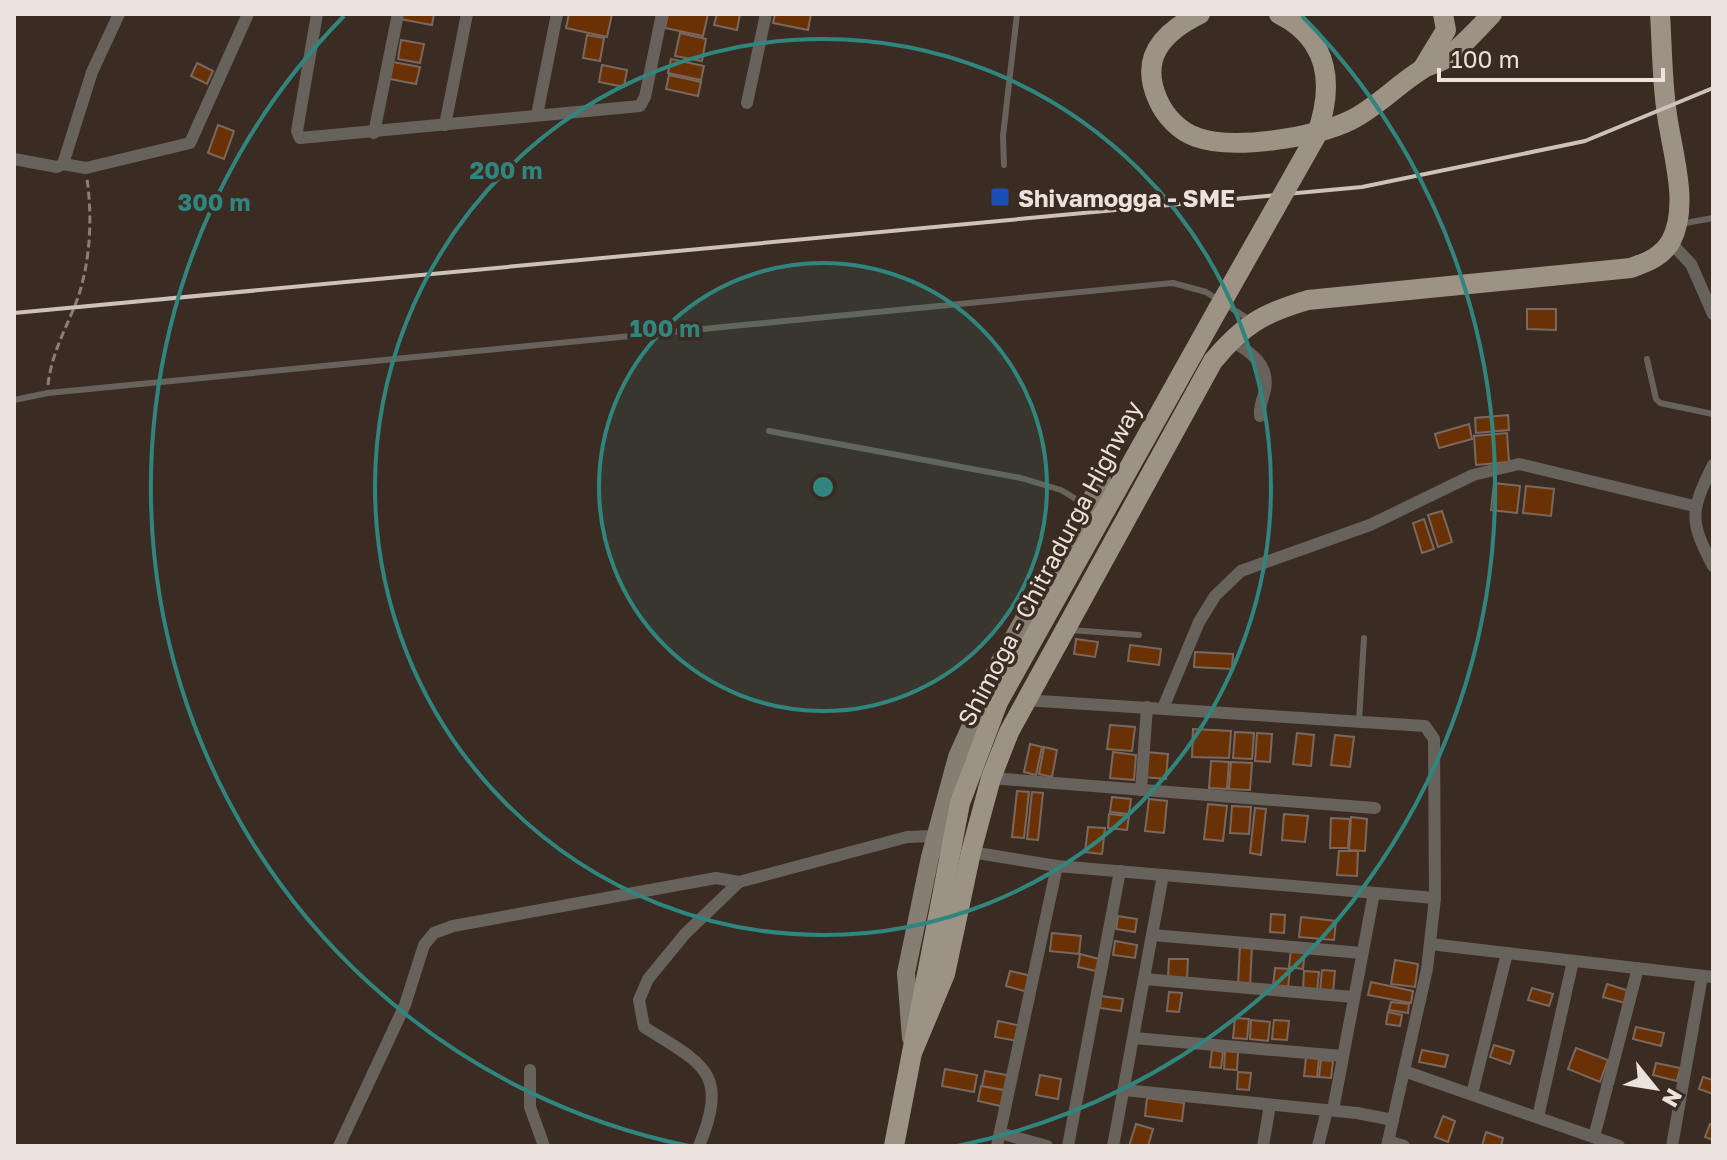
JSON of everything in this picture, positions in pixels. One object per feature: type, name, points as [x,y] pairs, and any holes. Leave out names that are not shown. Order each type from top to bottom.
[{"type":"main road","points":[[1200,14],[1176,26],[1160,44],[1149,69],[1153,89],[1162,108],[1178,128],[1198,138],[1233,142],[1303,135],[1354,119],[1423,68],[1442,60],[1492,14]]},
{"type":"main road","name":"Shimoga - Chitradurga Highway","points":[[894,1146],[960,803],[998,702],[1316,136],[1327,106],[1327,75],[1321,57],[1309,35],[1279,14]]},
{"type":"main road","points":[[1423,68],[1442,36],[1446,24],[1443,14]]},
{"type":"main road","points":[[1442,36],[1452,29],[1460,14]]},
{"type":"main road","points":[[912,1053],[945,974],[971,852],[991,778],[1024,700],[1213,361],[1252,321],[1276,309],[1308,300],[1631,268],[1656,258],[1674,233],[1678,190],[1666,107],[1660,14]]},
{"type":"street","points":[[63,164],[92,72],[119,14]]},
{"type":"street","points":[[14,159],[57,167],[63,164],[86,168],[190,143],[248,14]]},
{"type":"street","points":[[317,14],[298,136],[374,133],[640,106],[645,97],[662,14]]},
{"type":"street","points":[[374,133],[398,14]]},
{"type":"street","points":[[445,125],[467,14]]},
{"type":"street","points":[[537,115],[557,14]]},
{"type":"street","points":[[747,103],[766,14]]},
{"type":"street","points":[[1674,233],[1713,314]]},
{"type":"street","points":[[1231,340],[1255,356],[1265,370],[1260,416]]},
{"type":"street","points":[[1163,708],[1199,622],[1215,596],[1241,571],[1370,525],[1473,475],[1519,464],[1694,506]]},
{"type":"street","points":[[1712,466],[1694,506],[1695,524],[1713,566]]},
{"type":"street","points":[[912,1053],[906,973],[935,836],[957,757],[977,707],[1102,480]]},
{"type":"street","points":[[1024,700],[1425,726],[1434,739],[1435,898],[1430,944],[1388,1143],[1404,1146]]},
{"type":"street","points":[[1141,790],[1147,707]]},
{"type":"street","points":[[991,778],[1375,808]]},
{"type":"street","points":[[339,1146],[405,1005],[424,945],[434,933],[453,926],[716,878],[739,882],[907,837],[935,836]]},
{"type":"street","points":[[971,852],[1057,866],[1435,898]]},
{"type":"street","points":[[1047,1146],[999,1140],[1057,866]]},
{"type":"street","points":[[1068,1146],[1120,871]]},
{"type":"street","points":[[1113,1146],[1163,875]]},
{"type":"street","points":[[699,1146],[711,1107],[712,1083],[693,1059],[644,1027],[639,1000],[648,979],[685,934],[739,882]]},
{"type":"street","points":[[1318,1146],[1342,1056],[1374,893]]},
{"type":"street","points":[[1152,935],[1362,953]]},
{"type":"street","points":[[1430,944],[1707,976],[1672,1146]]},
{"type":"street","points":[[1472,1094],[1507,953]]},
{"type":"street","points":[[1538,1117],[1573,961]]},
{"type":"street","points":[[1594,1137],[1638,968]]},
{"type":"street","points":[[1144,979],[1353,997]]},
{"type":"street","points":[[1134,1038],[1342,1056]]},
{"type":"street","points":[[530,1070],[530,1107],[544,1146]]},
{"type":"street","points":[[1404,1071],[1619,1146]]},
{"type":"street","points":[[1124,1090],[1330,1110],[1393,1120]]},
{"type":"street","points":[[1263,1146],[1270,1105]]},
{"type":"lane","points":[[1004,165],[1003,136],[1017,14]]},
{"type":"lane","points":[[1674,233],[1713,218]]},
{"type":"lane","points":[[14,400],[48,393],[1173,283],[1206,292],[1252,321]]},
{"type":"lane","points":[[1647,359],[1656,399],[1660,403],[1713,414]]},
{"type":"lane","points":[[769,431],[1021,478],[1061,490],[1087,507]]},
{"type":"lane","points":[[1064,630],[1139,635]]},
{"type":"lane","points":[[1359,721],[1364,638]]},
{"type":"path","points":[[48,393],[50,368],[83,281],[91,211],[86,168]]},
{"type":"building","points":[[401,14],[434,14],[432,25],[400,19]]},
{"type":"building","points":[[569,14],[612,14],[607,37],[566,28]]},
{"type":"building","points":[[668,14],[708,14],[703,36],[665,28]]},
{"type":"building","points":[[717,14],[740,14],[737,30],[714,25]]},
{"type":"building","points":[[775,14],[811,14],[808,30],[773,23]]},
{"type":"building","points":[[680,33],[706,39],[702,61],[675,56]]},
{"type":"building","points":[[587,35],[604,38],[600,61],[583,58]]},
{"type":"building","points":[[401,40],[424,44],[420,63],[398,59]]},
{"type":"building","points":[[671,59],[704,66],[701,80],[668,73]]},
{"type":"building","points":[[393,62],[420,67],[416,84],[390,79]]},
{"type":"building","points":[[197,63],[213,71],[207,84],[191,76]]},
{"type":"building","points":[[602,65],[627,70],[624,87],[599,82]]},
{"type":"building","points":[[669,75],[701,82],[698,96],[666,89]]},
{"type":"building","points":[[218,125],[234,131],[224,159],[208,153]]},
{"type":"building","points":[[1527,309],[1556,309],[1556,330],[1527,329]]},
{"type":"building","points":[[1508,415],[1509,430],[1476,433],[1475,418]]},
{"type":"building","points":[[1469,424],[1472,439],[1439,448],[1435,434]]},
{"type":"building","points":[[1507,433],[1509,462],[1476,465],[1474,436]]},
{"type":"building","points":[[1494,483],[1520,486],[1517,513],[1491,510]]},
{"type":"building","points":[[1526,486],[1554,489],[1551,516],[1523,513]]},
{"type":"building","points":[[1442,511],[1452,542],[1438,547],[1428,515]]},
{"type":"building","points":[[1424,519],[1434,549],[1422,553],[1413,523]]},
{"type":"building","points":[[1076,639],[1098,642],[1095,657],[1074,654]]},
{"type":"building","points":[[1130,645],[1161,649],[1159,665],[1128,661]]},
{"type":"building","points":[[1195,652],[1233,654],[1232,669],[1194,667]]},
{"type":"building","points":[[1110,725],[1135,727],[1132,751],[1107,749]]},
{"type":"building","points":[[1193,729],[1231,731],[1229,758],[1192,757]]},
{"type":"building","points":[[1235,732],[1254,733],[1252,759],[1233,758]]},
{"type":"building","points":[[1257,733],[1272,734],[1270,762],[1255,761]]},
{"type":"building","points":[[1297,733],[1314,735],[1311,766],[1293,764]]},
{"type":"building","points":[[1335,735],[1354,737],[1350,767],[1331,765]]},
{"type":"building","points":[[1030,744],[1042,747],[1036,775],[1024,772]]},
{"type":"building","points":[[1044,747],[1057,750],[1052,777],[1039,774]]},
{"type":"building","points":[[1113,752],[1136,755],[1134,780],[1110,778]]},
{"type":"building","points":[[1146,752],[1168,754],[1166,779],[1143,777]]},
{"type":"building","points":[[1211,761],[1229,762],[1227,789],[1209,788]]},
{"type":"building","points":[[1231,762],[1252,763],[1250,790],[1229,789]]},
{"type":"building","points":[[1017,791],[1029,792],[1024,838],[1012,837]]},
{"type":"building","points":[[1032,792],[1043,793],[1038,840],[1027,839]]},
{"type":"building","points":[[1112,797],[1131,799],[1129,814],[1110,812]]},
{"type":"building","points":[[1149,799],[1167,801],[1164,833],[1145,831]]},
{"type":"building","points":[[1208,804],[1227,806],[1223,841],[1204,839]]},
{"type":"building","points":[[1232,806],[1251,807],[1249,834],[1230,833]]},
{"type":"building","points":[[1255,808],[1266,809],[1261,855],[1250,853]]},
{"type":"building","points":[[1109,814],[1129,816],[1127,830],[1108,828]]},
{"type":"building","points":[[1284,814],[1308,816],[1305,842],[1282,840]]},
{"type":"building","points":[[1351,817],[1367,819],[1365,851],[1349,850]]},
{"type":"building","points":[[1331,818],[1350,819],[1348,848],[1330,848]]},
{"type":"building","points":[[1088,827],[1105,828],[1102,854],[1085,852]]},
{"type":"building","points":[[1339,851],[1358,851],[1357,876],[1337,875]]},
{"type":"building","points":[[1271,914],[1285,915],[1284,933],[1270,932]]},
{"type":"building","points":[[1118,916],[1137,919],[1135,932],[1116,929]]},
{"type":"building","points":[[1301,917],[1336,921],[1334,940],[1299,937]]},
{"type":"building","points":[[1052,933],[1081,936],[1079,954],[1050,951]]},
{"type":"building","points":[[1115,941],[1137,945],[1135,958],[1113,955]]},
{"type":"building","points":[[1240,945],[1252,945],[1250,986],[1238,986]]},
{"type":"building","points":[[1291,949],[1305,950],[1303,969],[1289,967]]},
{"type":"building","points":[[1080,954],[1099,959],[1096,971],[1078,967]]},
{"type":"building","points":[[1169,959],[1188,959],[1187,979],[1168,978]]},
{"type":"building","points":[[1395,960],[1418,964],[1415,987],[1391,984]]},
{"type":"building","points":[[1275,968],[1290,969],[1288,988],[1273,987]]},
{"type":"building","points":[[1322,970],[1335,971],[1333,992],[1320,991]]},
{"type":"building","points":[[1010,971],[1032,976],[1028,992],[1006,986]]},
{"type":"building","points":[[1304,971],[1319,972],[1317,991],[1303,990]]},
{"type":"building","points":[[1371,982],[1413,991],[1411,1003],[1368,995]]},
{"type":"building","points":[[1607,984],[1629,991],[1625,1003],[1603,997]]},
{"type":"building","points":[[1532,988],[1553,994],[1549,1006],[1528,1000]]},
{"type":"building","points":[[1169,992],[1182,993],[1179,1012],[1167,1011]]},
{"type":"building","points":[[1101,996],[1123,999],[1121,1011],[1100,1008]]},
{"type":"building","points":[[1391,1002],[1409,1004],[1408,1013],[1389,1010]]},
{"type":"building","points":[[1388,1012],[1402,1015],[1400,1026],[1386,1024]]},
{"type":"building","points":[[1235,1018],[1249,1019],[1247,1039],[1233,1038]]},
{"type":"building","points":[[1251,1020],[1270,1022],[1268,1041],[1250,1039]]},
{"type":"building","points":[[1274,1020],[1289,1021],[1287,1040],[1272,1039]]},
{"type":"building","points":[[998,1021],[1021,1026],[1018,1041],[995,1037]]},
{"type":"building","points":[[1636,1027],[1664,1033],[1661,1046],[1633,1039]]},
{"type":"building","points":[[1494,1045],[1514,1051],[1510,1064],[1490,1057]]},
{"type":"building","points":[[1576,1048],[1608,1060],[1600,1082],[1568,1069]]},
{"type":"building","points":[[1212,1050],[1223,1052],[1221,1068],[1210,1067]]},
{"type":"building","points":[[1422,1050],[1448,1055],[1445,1067],[1419,1062]]},
{"type":"building","points":[[1225,1051],[1238,1052],[1237,1070],[1224,1069]]},
{"type":"building","points":[[1306,1057],[1319,1059],[1317,1077],[1304,1076]]},
{"type":"building","points":[[1321,1060],[1333,1061],[1331,1078],[1319,1077]]},
{"type":"building","points":[[1656,1063],[1680,1068],[1677,1081],[1653,1075]]},
{"type":"building","points":[[945,1069],[977,1075],[974,1092],[942,1086]]},
{"type":"building","points":[[985,1071],[1012,1076],[1009,1091],[982,1086]]},
{"type":"building","points":[[1238,1072],[1251,1073],[1249,1090],[1237,1089]]},
{"type":"building","points":[[1040,1075],[1061,1079],[1058,1099],[1036,1095]]},
{"type":"building","points":[[1703,1077],[1713,1080],[1713,1094],[1699,1089]]},
{"type":"building","points":[[981,1086],[1008,1091],[1005,1107],[978,1101]]},
{"type":"building","points":[[1147,1098],[1184,1103],[1182,1121],[1145,1116]]},
{"type":"building","points":[[1443,1116],[1455,1121],[1448,1142],[1435,1137]]},
{"type":"building","points":[[1136,1124],[1153,1129],[1148,1146],[1129,1146]]},
{"type":"building","points":[[1710,1124],[1713,1126],[1713,1140],[1705,1137]]},
{"type":"building","points":[[1486,1132],[1503,1138],[1501,1146],[1482,1146]]},
{"type":"railway","points":[[14,313],[1362,187],[1585,141],[1713,88]]},
{"type":"place","name":"Shivamogga - SME","points":[[1000,197]]}]
